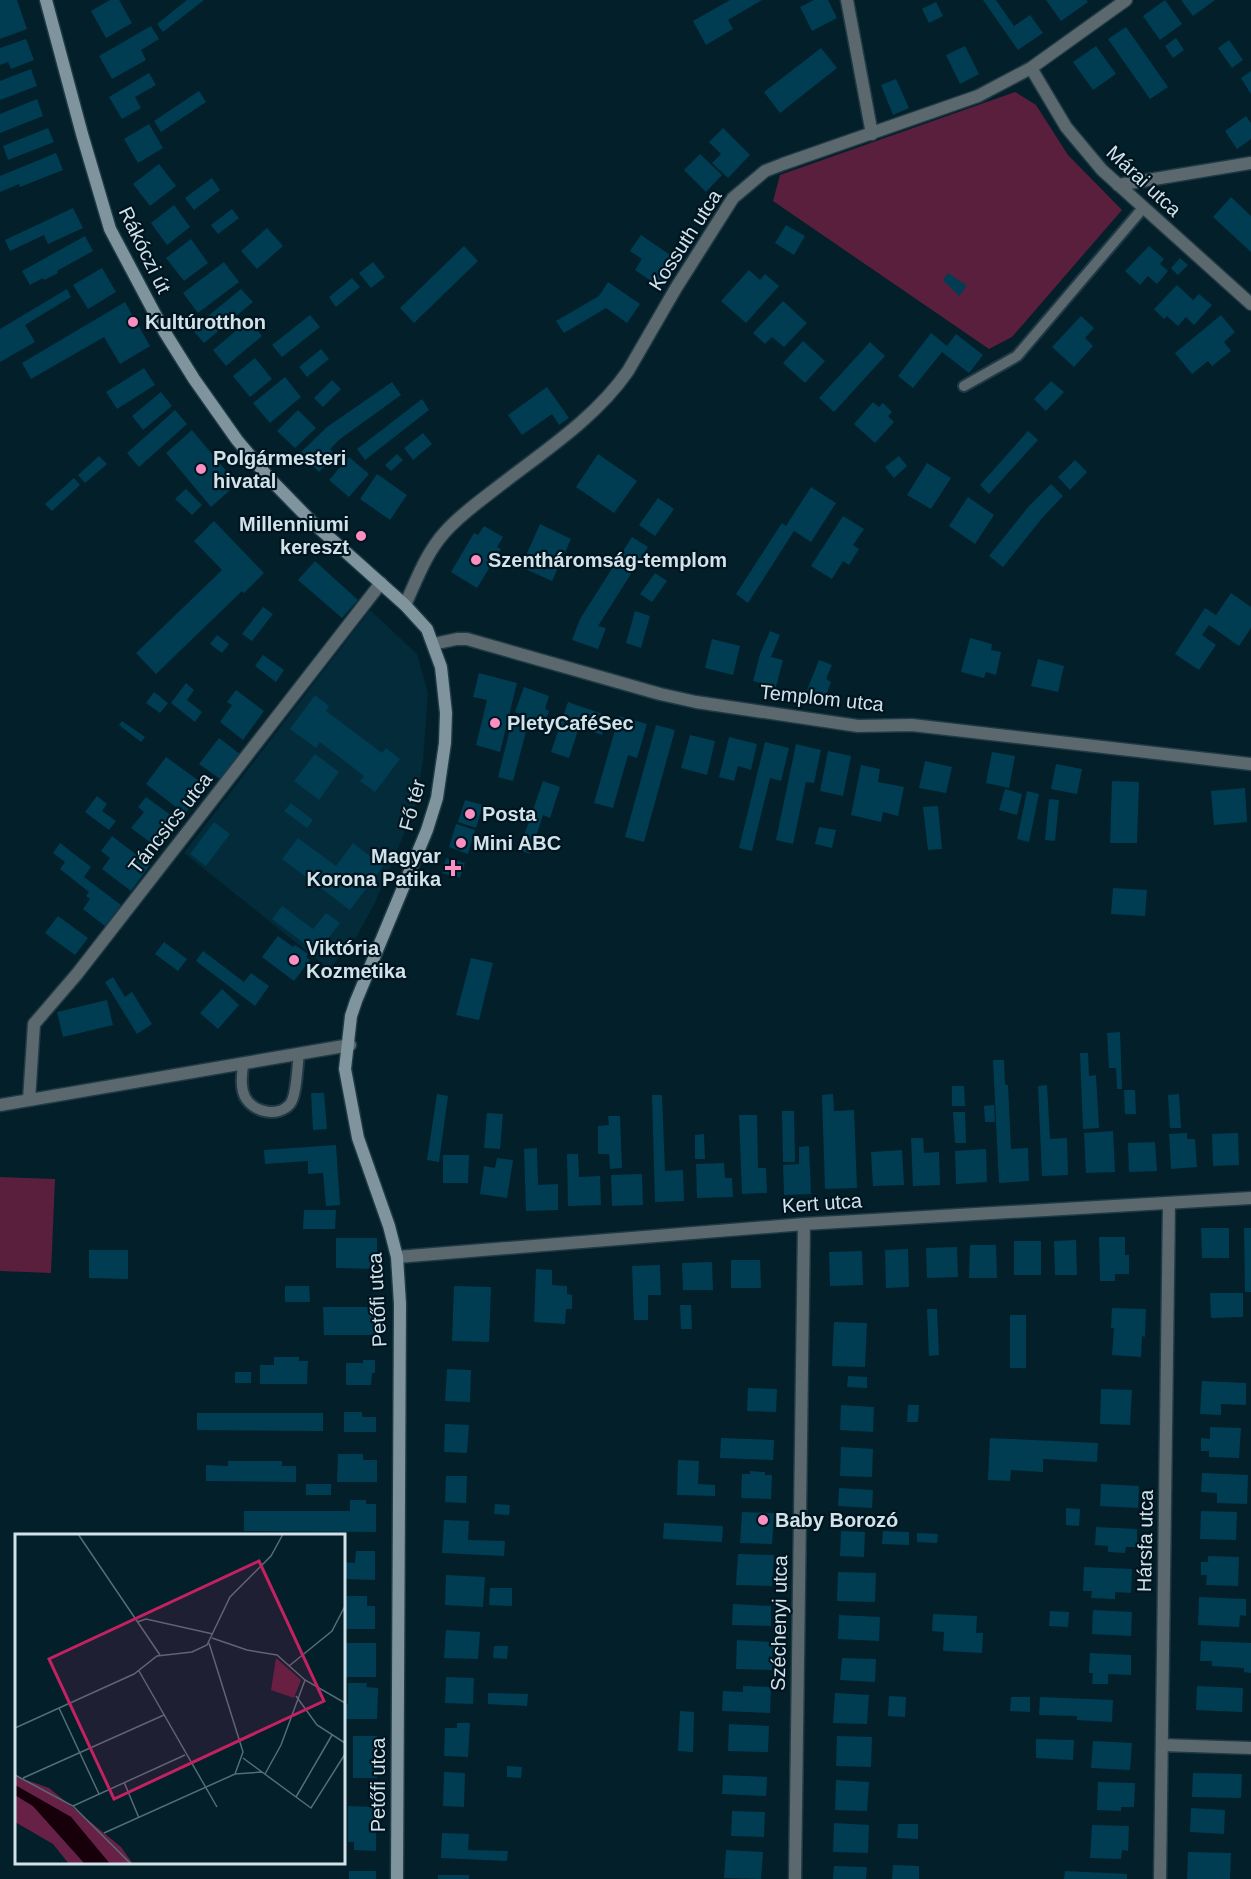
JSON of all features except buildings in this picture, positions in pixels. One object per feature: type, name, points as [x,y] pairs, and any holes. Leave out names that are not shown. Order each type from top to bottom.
[{"type":"main road","name":"Rákóczi út","points":[[46,0],[110,229],[147,301],[194,379],[237,440],[269,478],[311,521],[381,583]]},
{"type":"main road","name":"Fő tér","points":[[350,1045],[351,1016],[356,1001],[427,830],[437,798],[445,743],[446,713],[441,667],[427,629],[405,604],[381,583]]},
{"type":"main road","name":"Petőfi utca","points":[[350,1045],[345,1070],[358,1138],[389,1226],[397,1257],[400,1304],[397,1879]]},
{"type":"street","points":[[847,0],[872,134]]},
{"type":"street","name":"Kossuth utca","points":[[405,604],[429,553],[446,531],[465,512],[592,414],[614,392],[687,269],[733,198],[765,171],[978,96],[1031,68],[1126,0]]},
{"type":"street","name":"Márai utca","points":[[1031,68],[1066,127],[1101,170],[1251,304]]},
{"type":"street","points":[[1118,185],[1251,163]]},
{"type":"street","name":"Táncsics utca","points":[[29,1101],[34,1024],[84,965],[381,583]]},
{"type":"street","name":"Templom utca","points":[[433,644],[467,639],[660,694],[696,702],[858,726],[912,725],[1251,764]]},
{"type":"street","points":[[0,1105],[350,1045]]},
{"type":"street","name":"Kert utca","points":[[397,1257],[804,1224],[1251,1198]]},
{"type":"street","name":"Hársfa utca","points":[[1160,1879],[1169,1203]]},
{"type":"street","name":"Széchenyi utca","points":[[795,1879],[804,1224]]},
{"type":"street","points":[[1162,1745],[1251,1748]]},
{"type":"lane","points":[[964,386],[1017,356],[1143,208]]},
{"type":"lane","points":[[243,1065],[242,1077],[246,1098],[252,1106],[262,1110],[280,1111],[289,1105],[293,1097],[299,1054]]},
{"type":"shaded area","points":[[1015,92],[1036,105],[1068,155],[1122,210],[1012,337],[989,349],[773,201],[780,175]]},
{"type":"shaded area","points":[[370,610],[417,654],[428,693],[423,761],[415,808],[375,903],[357,936],[329,969],[184,853]]},
{"type":"shaded area","points":[[0,1177],[55,1179],[51,1273],[0,1271]]},
{"type":"place","name":"Kultúrotthon","points":[[133,322]]},
{"type":"place","name":"Polgármesteri hivatal","points":[[201,469]]},
{"type":"place","name":"Millenniumi kereszt","points":[[361,536]]},
{"type":"place","name":"Szentháromság-templom","points":[[476,560]]},
{"type":"place","name":"PletyCaféSec","points":[[495,723]]},
{"type":"place","name":"Posta","points":[[470,814]]},
{"type":"place","name":"Mini ABC","points":[[461,843]]},
{"type":"place","name":"Magyar Korona Patika","points":[[453,868]]},
{"type":"place","name":"Viktória Kozmetika","points":[[294,960]]},
{"type":"place","name":"Baby Borozó","points":[[763,1520]]}]
